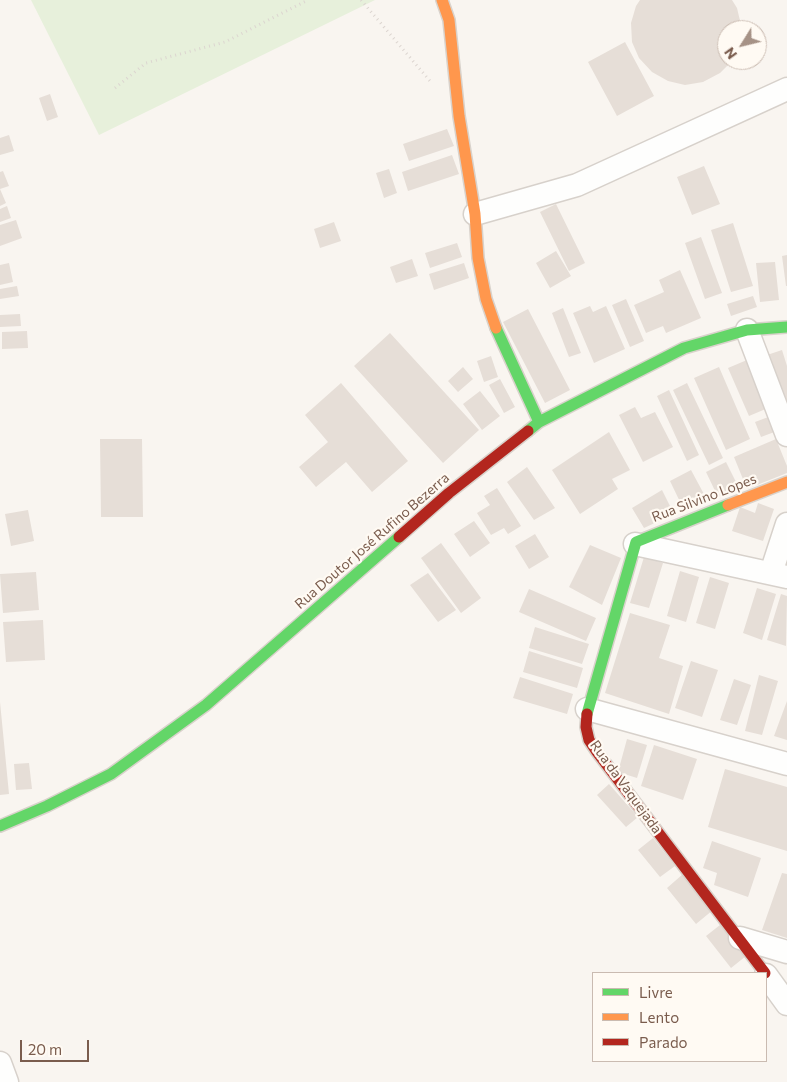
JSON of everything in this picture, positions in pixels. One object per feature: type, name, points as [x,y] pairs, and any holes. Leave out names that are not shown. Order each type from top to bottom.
[{"type":"street","points":[[442,0],[450,20],[459,116],[475,214],[478,258],[486,299],[500,340],[539,422]]},
{"type":"street","points":[[475,214],[577,185],[787,89]]},
{"type":"street","name":"Rua Doutor José Rufino Bezerra","points":[[0,826],[47,806],[111,774],[206,705],[449,493],[539,422],[684,348],[747,330],[787,327]]},
{"type":"street","points":[[747,330],[787,434]]},
{"type":"street","name":"Rua Silvino Lopes","points":[[635,544],[644,537],[787,482]]},
{"type":"street","points":[[635,544],[779,575],[787,524]]},
{"type":"street","name":"Rua da Vaquejada","points":[[635,544],[587,710],[586,727],[589,740],[740,938],[764,972]]},
{"type":"street","points":[[587,710],[787,764]]},
{"type":"street","points":[[740,938],[787,952]]},
{"type":"street","name":"Rua da Vaquejada","points":[[767,977],[787,1004]]},
{"type":"street","points":[[0,1063],[7,1082]]},
{"type":"path","points":[[115,88],[146,63],[225,42],[308,0]]},
{"type":"path","points":[[360,0],[435,87]]},
{"type":"green space","points":[[31,0],[375,0],[99,135]]},
{"type":"building","points":[[640,0],[732,0],[737,8],[740,20],[717,20],[717,70],[723,70],[703,82],[685,85],[668,81],[652,72],[639,58],[632,42],[631,23],[636,6]]},
{"type":"building","points":[[625,42],[654,96],[617,116],[588,62]]},
{"type":"building","points":[[50,94],[58,117],[47,121],[39,98]]},
{"type":"building","points":[[447,129],[454,146],[409,161],[403,144]]},
{"type":"building","points":[[9,135],[14,151],[0,155],[0,138]]},
{"type":"building","points":[[452,155],[459,174],[408,191],[402,172]]},
{"type":"building","points":[[704,166],[720,204],[692,215],[677,177]]},
{"type":"building","points":[[389,169],[397,193],[384,198],[376,173]]},
{"type":"building","points":[[3,171],[9,186],[0,189],[0,172]]},
{"type":"building","points":[[0,189],[6,203],[0,206]]},
{"type":"building","points":[[556,204],[585,263],[569,271],[540,212]]},
{"type":"building","points":[[7,206],[11,218],[0,222],[0,209]]},
{"type":"building","points":[[16,220],[22,238],[0,246],[0,225]]},
{"type":"building","points":[[334,222],[341,241],[320,248],[314,229]]},
{"type":"building","points":[[733,223],[753,286],[731,292],[711,230]]},
{"type":"building","points":[[701,237],[722,293],[705,299],[685,243]]},
{"type":"building","points":[[457,243],[462,257],[430,268],[425,253]]},
{"type":"building","points":[[556,251],[571,276],[550,288],[536,263]]},
{"type":"building","points":[[787,255],[787,286],[786,286],[782,256]]},
{"type":"building","points":[[412,259],[418,276],[396,283],[390,267]]},
{"type":"building","points":[[775,262],[779,300],[760,302],[756,263]]},
{"type":"building","points":[[9,263],[13,282],[0,285],[0,265]]},
{"type":"building","points":[[464,263],[469,278],[434,290],[429,274]]},
{"type":"building","points":[[680,270],[701,318],[666,333],[663,326],[646,333],[634,305],[664,292],[659,280]]},
{"type":"building","points":[[17,286],[19,296],[0,299],[0,289]]},
{"type":"building","points":[[753,296],[757,307],[731,316],[727,304]]},
{"type":"building","points":[[626,299],[644,341],[630,347],[612,305]]},
{"type":"building","points":[[590,306],[593,312],[606,306],[625,349],[594,363],[573,313]]},
{"type":"building","points":[[563,308],[581,353],[569,357],[552,313]]},
{"type":"building","points":[[528,309],[570,390],[545,403],[503,322]]},
{"type":"building","points":[[20,314],[21,326],[0,327],[0,315]]},
{"type":"building","points":[[27,331],[28,348],[2,349],[2,332]]},
{"type":"building","points":[[390,333],[479,430],[443,463],[354,366]]},
{"type":"building","points":[[782,350],[787,366],[787,422],[764,356]]},
{"type":"building","points":[[491,356],[498,377],[484,382],[477,361]]},
{"type":"building","points":[[747,360],[768,408],[749,416],[728,368]]},
{"type":"building","points":[[463,367],[473,379],[458,392],[448,381]]},
{"type":"building","points":[[719,367],[750,439],[726,450],[694,378]]},
{"type":"building","points":[[500,379],[515,407],[504,413],[489,385]]},
{"type":"building","points":[[341,383],[408,461],[372,492],[346,462],[316,487],[299,467],[328,442],[305,415]]},
{"type":"building","points":[[687,383],[723,458],[709,465],[673,390]]},
{"type":"building","points":[[669,390],[699,455],[687,461],[657,396]]},
{"type":"building","points":[[480,391],[500,416],[482,430],[463,404]]},
{"type":"building","points":[[635,407],[641,418],[655,412],[673,447],[643,462],[619,415]]},
{"type":"building","points":[[771,416],[777,431],[761,437],[755,422]]},
{"type":"building","points":[[609,432],[630,470],[612,479],[618,489],[580,514],[552,470]]},
{"type":"building","points":[[100,439],[142,439],[143,517],[101,517]]},
{"type":"building","points":[[776,439],[787,466],[787,473],[747,489],[734,457]]},
{"type":"building","points":[[726,462],[739,488],[718,497],[706,472]]},
{"type":"building","points":[[527,467],[555,508],[534,520],[507,482]]},
{"type":"building","points":[[691,470],[705,496],[683,508],[670,481]]},
{"type":"building","points":[[497,488],[521,526],[508,534],[504,528],[491,535],[477,513],[490,505],[484,496]]},
{"type":"building","points":[[662,490],[674,514],[644,528],[632,508]]},
{"type":"building","points":[[758,503],[774,509],[763,541],[732,531],[740,507],[755,513]]},
{"type":"building","points":[[28,510],[34,541],[11,546],[5,514]]},
{"type":"building","points":[[474,521],[490,543],[470,557],[454,534]]},
{"type":"building","points":[[535,534],[549,557],[529,569],[515,546]]},
{"type":"building","points":[[441,543],[481,598],[461,613],[421,558]]},
{"type":"building","points":[[590,545],[621,558],[602,605],[569,587]]},
{"type":"building","points":[[644,557],[663,563],[649,608],[630,603]]},
{"type":"building","points":[[680,571],[699,577],[686,622],[667,616]]},
{"type":"building","points":[[36,572],[39,610],[3,613],[0,574]]},
{"type":"building","points":[[428,573],[456,610],[438,622],[410,585]]},
{"type":"building","points":[[710,577],[729,583],[715,629],[696,623]]},
{"type":"building","points":[[757,588],[776,594],[762,640],[743,633]]},
{"type":"building","points":[[529,589],[596,618],[586,641],[519,612]]},
{"type":"building","points":[[781,594],[787,596],[786,646],[767,640]]},
{"type":"building","points":[[630,613],[670,625],[659,658],[683,666],[669,714],[605,693]]},
{"type":"building","points":[[43,620],[45,660],[6,662],[3,622]]},
{"type":"building","points":[[535,627],[589,644],[582,664],[529,648]]},
{"type":"building","points":[[529,651],[583,668],[577,688],[523,672]]},
{"type":"building","points":[[691,661],[718,670],[702,717],[675,708]]},
{"type":"building","points":[[759,675],[778,681],[762,735],[745,731]]},
{"type":"building","points":[[520,677],[573,694],[567,714],[513,698]]},
{"type":"building","points":[[734,679],[751,685],[737,725],[720,720]]},
{"type":"building","points":[[787,701],[787,740],[774,736]]},
{"type":"building","points":[[0,702],[9,794],[0,795]]},
{"type":"building","points":[[627,739],[647,745],[637,778],[618,772]]},
{"type":"building","points":[[654,745],[697,759],[683,800],[641,786]]},
{"type":"building","points":[[29,763],[32,789],[16,790],[14,764]]},
{"type":"building","points":[[725,769],[787,787],[787,851],[708,827]]},
{"type":"building","points":[[609,784],[638,817],[626,827],[597,795]]},
{"type":"building","points":[[653,838],[675,866],[660,877],[638,850]]},
{"type":"building","points":[[712,841],[761,858],[748,897],[714,885],[717,873],[703,868]]},
{"type":"building","points":[[782,873],[787,874],[787,938],[762,930]]},
{"type":"building","points":[[683,874],[713,910],[696,924],[667,888]]},
{"type":"building","points":[[720,925],[746,956],[731,968],[706,936]]},
{"type":"traffic: fast","points":[[528,431],[539,422],[684,348],[747,330],[787,327]]},
{"type":"traffic: fast","points":[[496,328],[539,422]]},
{"type":"traffic: fast","points":[[587,714],[636,542],[728,505]]},
{"type":"traffic: fast","points":[[0,826],[47,806],[111,774],[206,705],[399,537]]},
{"type":"traffic: slow","points":[[442,0],[449,20],[459,116],[475,214],[478,258],[486,299],[496,328]]},
{"type":"traffic: slow","points":[[728,505],[787,482]]},
{"type":"traffic: jam","points":[[399,537],[449,493],[528,431]]},
{"type":"traffic: jam","points":[[587,714],[586,727],[589,740],[597,752],[764,972]]}]
